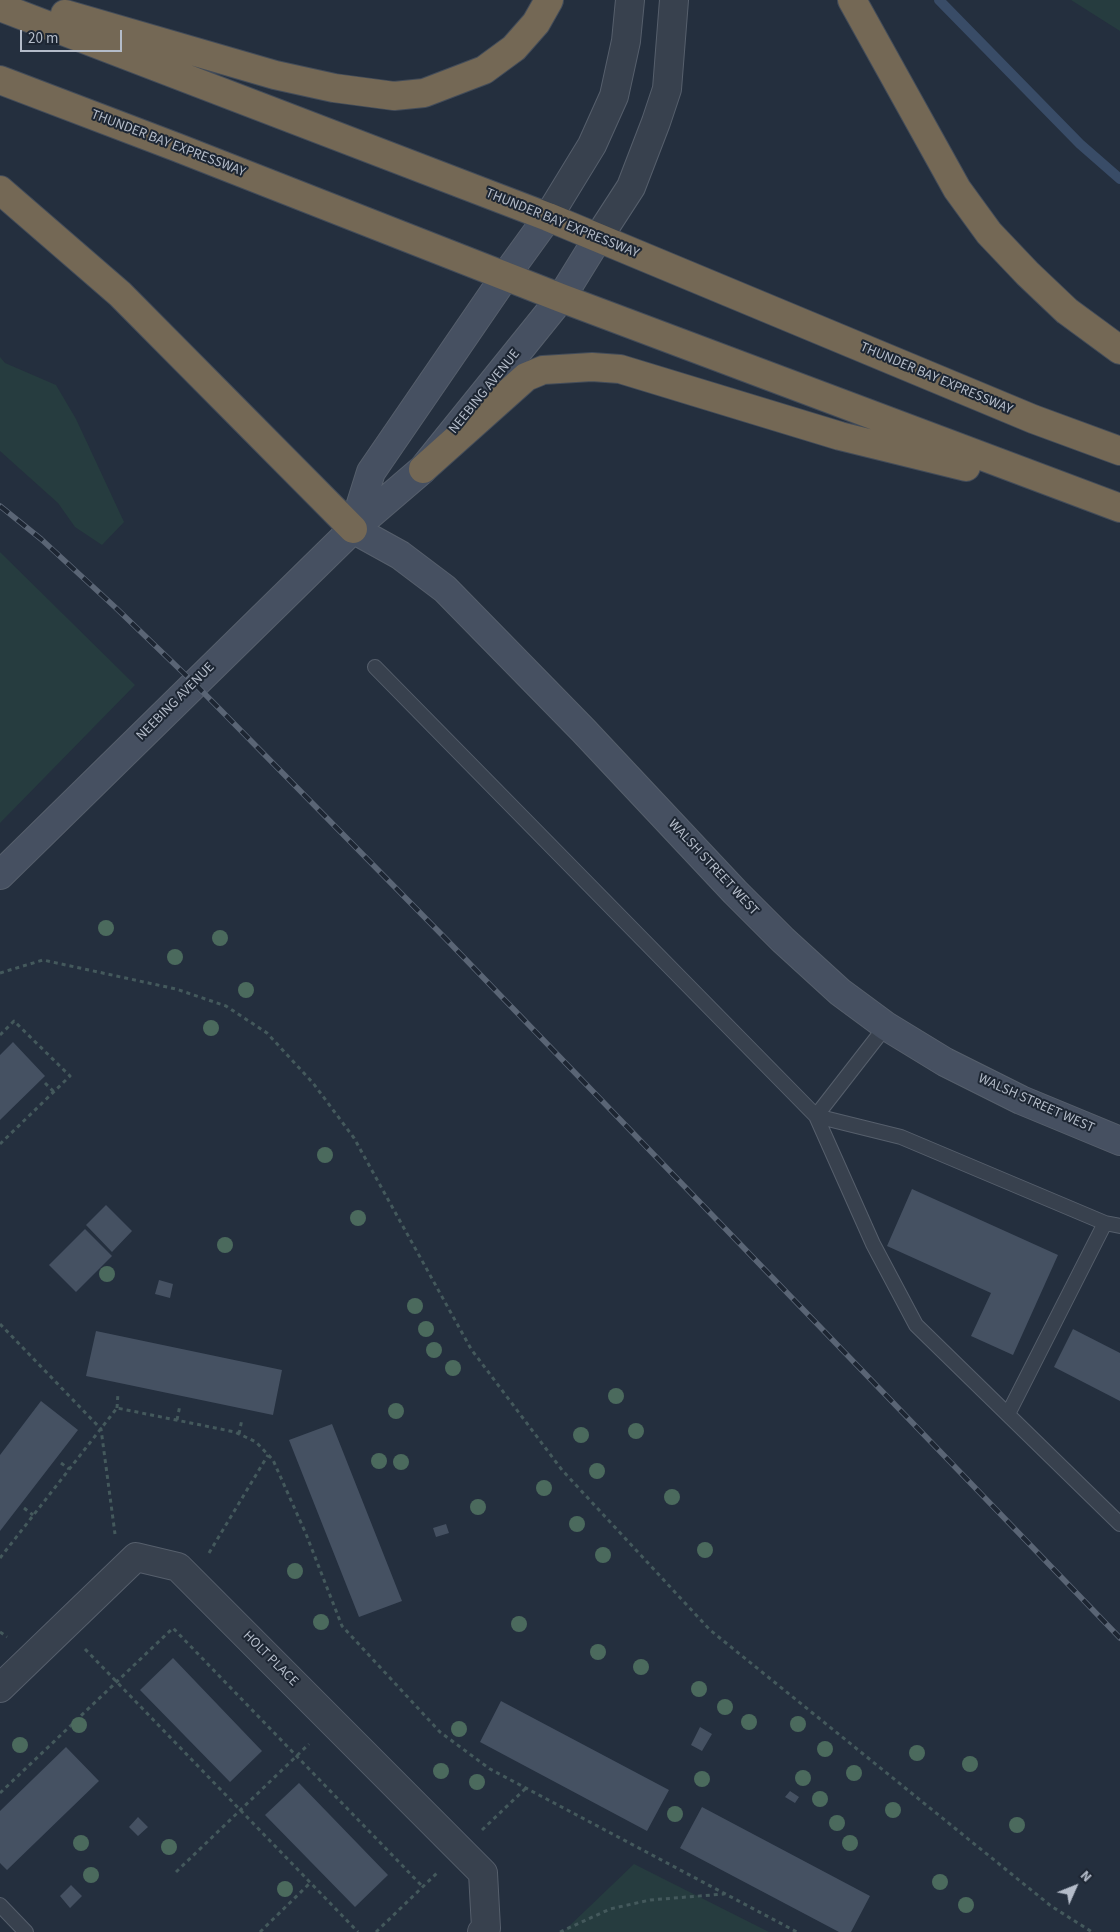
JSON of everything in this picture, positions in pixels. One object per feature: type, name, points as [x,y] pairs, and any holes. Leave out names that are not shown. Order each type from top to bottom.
[{"type":"highway","points":[[16,0],[275,75],[334,88],[394,96],[424,93],[484,70],[514,48],[536,23],[549,0]]},
{"type":"highway","points":[[852,0],[957,189],[989,233],[1067,311],[1120,350]]},
{"type":"highway","name":"THUNDER BAY EXPRESSWAY","points":[[0,6],[548,217],[1033,419],[1120,451]]},
{"type":"highway","name":"THUNDER BAY EXPRESSWAY","points":[[0,80],[506,275],[560,298],[1120,508]]},
{"type":"highway","points":[[0,190],[120,294],[353,529]]},
{"type":"highway","points":[[423,469],[526,377],[543,370],[592,366],[620,369],[840,436],[1084,496]]},
{"type":"main road","name":"NEEBING AVENUE","points":[[353,529],[371,472],[548,217]]},
{"type":"main road","name":"NEEBING AVENUE","points":[[0,875],[353,529],[423,469],[560,298],[598,238]]},
{"type":"main road","name":"WALSH STREET WEST","points":[[353,529],[400,555],[444,589],[583,730],[735,892],[783,940],[840,992],[886,1026],[946,1062],[1021,1100],[1120,1141]]},
{"type":"street","points":[[548,217],[592,145],[614,96],[626,41],[630,0]]},
{"type":"street","points":[[598,238],[631,187],[667,89],[674,0]]},
{"type":"street","name":"HOLT PLACE","points":[[0,1688],[136,1557],[178,1567],[483,1873],[486,1928],[482,1932]]},
{"type":"lane","points":[[375,667],[816,1116],[873,1244],[916,1324],[1120,1524]]},
{"type":"lane","points":[[816,1116],[886,1026]]},
{"type":"lane","points":[[816,1116],[901,1137],[1105,1223],[1120,1226]]},
{"type":"lane","points":[[1008,1414],[1105,1223]]},
{"type":"lane","points":[[0,1905],[26,1932]]},
{"type":"path","points":[[0,973],[43,960],[176,989],[226,1006],[268,1033],[313,1083],[354,1138],[471,1350],[568,1478],[710,1630],[1051,1906],[1092,1932]]},
{"type":"path","points":[[0,1035],[14,1022],[70,1076],[0,1144]]},
{"type":"path","points":[[45,1082],[54,1092]]},
{"type":"path","points":[[0,1324],[101,1428],[120,1573]]},
{"type":"path","points":[[0,1558],[117,1408],[118,1393]]},
{"type":"path","points":[[177,1420],[180,1405]]},
{"type":"path","points":[[117,1408],[236,1432],[256,1442],[273,1460],[306,1534],[342,1626],[440,1732],[490,1770],[797,1932]]},
{"type":"path","points":[[239,1434],[242,1419]]},
{"type":"path","points":[[192,1581],[268,1455]]},
{"type":"path","points":[[62,1463],[69,1469]]},
{"type":"path","points":[[24,1508],[33,1515]]},
{"type":"path","points":[[63,1627],[358,1932]]},
{"type":"path","points":[[0,1794],[173,1628],[423,1886]]},
{"type":"path","points":[[176,1872],[332,1721]]},
{"type":"path","points":[[260,1932],[310,1883]]},
{"type":"path","points":[[560,1932],[610,1909],[650,1900],[724,1894]]},
{"type":"green space","points":[[1071,0],[1120,0],[1120,31]]},
{"type":"green space","points":[[0,357],[5,363],[56,385],[76,419],[124,522],[102,545],[75,527],[58,503],[0,451]]},
{"type":"green space","points":[[0,552],[135,685],[0,823]]},
{"type":"green space","points":[[634,1864],[769,1932],[563,1932]]},
{"type":"building","points":[[13,1042],[45,1076],[0,1120],[0,1055]]},
{"type":"building","points":[[912,1189],[1058,1255],[1013,1355],[971,1336],[991,1293],[887,1246]]},
{"type":"building","points":[[106,1205],[132,1231],[112,1252],[86,1225]]},
{"type":"building","points":[[85,1229],[112,1256],[76,1292],[49,1265]]},
{"type":"building","points":[[159,1280],[173,1284],[170,1298],[155,1294]]},
{"type":"building","points":[[1073,1329],[1120,1353],[1120,1401],[1054,1367]]},
{"type":"building","points":[[96,1331],[282,1370],[273,1415],[86,1376]]},
{"type":"building","points":[[41,1401],[78,1430],[0,1531],[0,1455]]},
{"type":"building","points":[[332,1424],[402,1601],[359,1617],[289,1440]]},
{"type":"building","points":[[446,1524],[449,1533],[436,1537],[433,1528]]},
{"type":"building","points":[[173,1658],[262,1751],[230,1782],[140,1690]]},
{"type":"building","points":[[501,1701],[669,1790],[647,1831],[480,1742]]},
{"type":"building","points":[[700,1727],[712,1734],[702,1751],[691,1745]]},
{"type":"building","points":[[66,1747],[99,1781],[7,1870],[0,1863],[0,1811]]},
{"type":"building","points":[[299,1783],[388,1875],[355,1907],[265,1815]]},
{"type":"building","points":[[790,1791],[799,1797],[795,1803],[785,1797]]},
{"type":"building","points":[[702,1807],[870,1896],[851,1932],[839,1932],[680,1848]]},
{"type":"building","points":[[138,1817],[148,1827],[138,1836],[129,1827]]},
{"type":"building","points":[[71,1885],[82,1896],[70,1908],[60,1896]]},
{"type":"waterway","points":[[939,0],[1080,144],[1120,179]]},
{"type":"railway","points":[[0,506],[41,539],[195,684],[445,938],[1120,1638]]}]
